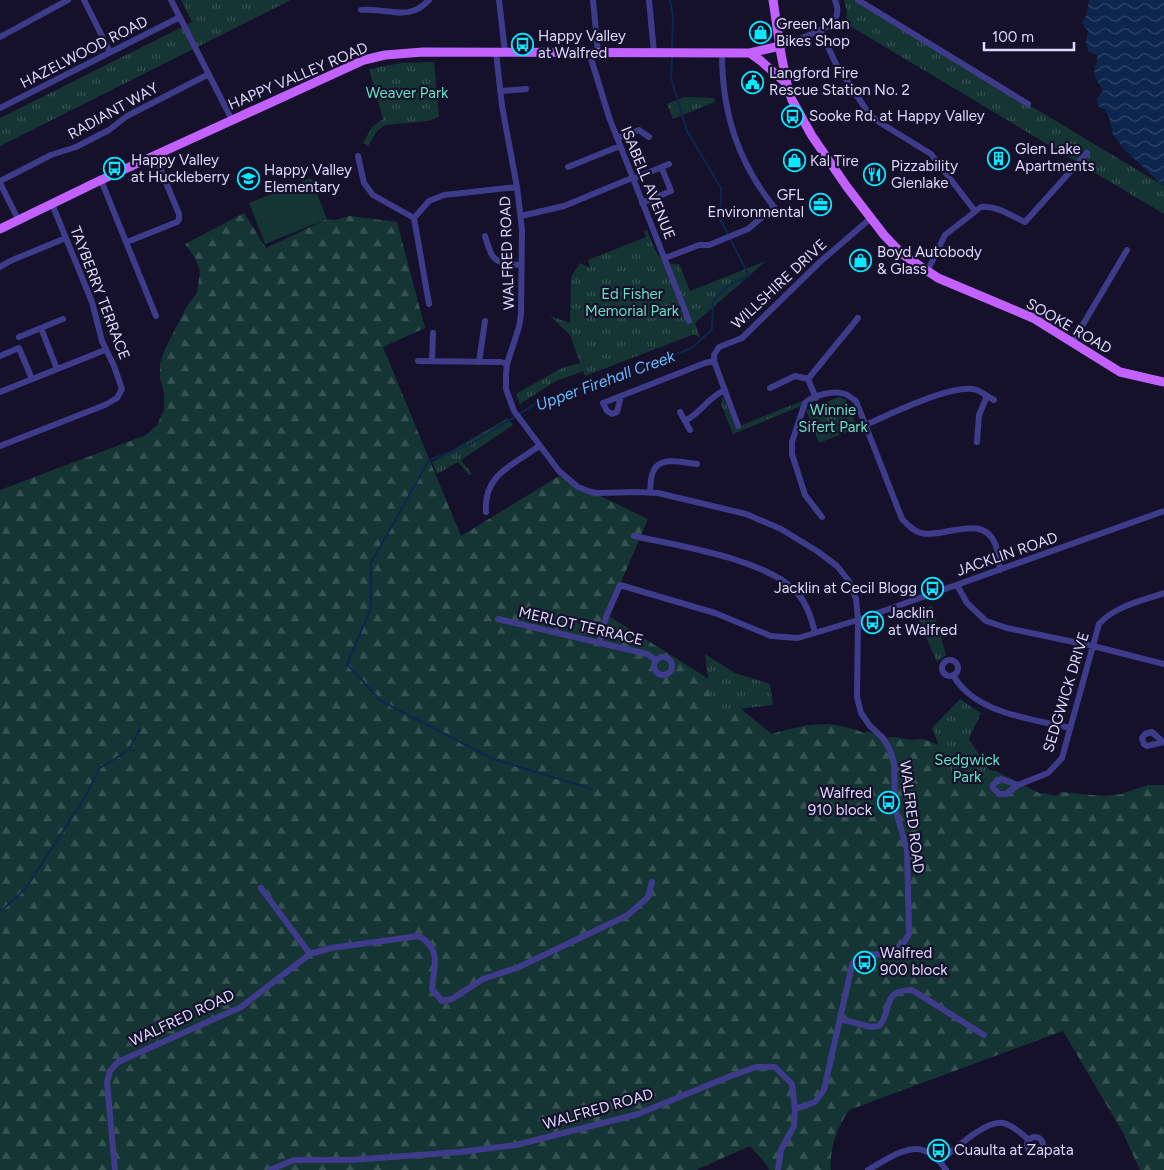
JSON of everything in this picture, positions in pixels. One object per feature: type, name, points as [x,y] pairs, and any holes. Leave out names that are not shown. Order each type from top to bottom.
[{"type":"main road","name":"SOOKE ROAD","points":[[773,0],[787,84],[792,100],[812,136],[847,187],[884,235],[902,254],[927,272],[1033,318],[1120,372],[1164,382]]},
{"type":"main road","name":"HAPPY VALLEY ROAD","points":[[0,230],[101,180],[374,57],[416,52],[750,53],[780,46]]},
{"type":"main road","points":[[750,53],[762,60],[787,84]]},
{"type":"street","points":[[0,37],[68,0]]},
{"type":"street","points":[[84,0],[110,52]]},
{"type":"street","points":[[171,0],[232,120]]},
{"type":"street","points":[[418,0],[419,10]]},
{"type":"street","points":[[361,10],[372,9],[407,13],[419,10],[429,0]]},
{"type":"street","name":"WALFRED ROAD","points":[[270,1170],[294,1160],[350,1160],[460,1152],[516,1145],[638,1114],[756,1067],[775,1067],[792,1084],[795,1109],[815,1102],[824,1090],[852,965],[861,954],[886,955],[896,951],[903,945],[909,934],[907,850],[896,808],[894,763],[890,750],[883,738],[870,726],[861,713],[857,697],[858,620],[856,599],[850,581],[827,558],[802,541],[781,529],[746,514],[650,492],[597,493],[585,490],[571,482],[559,471],[539,446],[510,403],[506,380],[507,364],[520,321],[521,216],[500,91],[499,0]]},
{"type":"street","name":"ISABELL AVENUE","points":[[594,0],[594,52],[603,99],[632,179],[689,320]]},
{"type":"street","points":[[649,0],[654,52]]},
{"type":"street","points":[[780,46],[830,26],[836,18],[838,10],[835,0]]},
{"type":"street","points":[[858,0],[1028,104]]},
{"type":"street","name":"HAZELWOOD ROAD","points":[[0,108],[180,17]]},
{"type":"street","points":[[820,30],[836,64],[869,114],[931,154],[975,211]]},
{"type":"street","points":[[665,258],[699,245],[709,245],[748,229],[774,207],[761,192],[741,156],[726,109],[722,53]]},
{"type":"street","name":"RADIANT WAY","points":[[19,220],[0,182],[51,155],[76,147],[109,130],[127,116],[209,74]]},
{"type":"street","points":[[500,91],[526,88]]},
{"type":"street","points":[[617,138],[639,130],[649,137]]},
{"type":"street","points":[[568,167],[620,146]]},
{"type":"street","points":[[927,272],[945,235],[975,211],[987,206],[1025,222],[1088,154]]},
{"type":"street","points":[[127,242],[177,222],[180,219],[155,156]]},
{"type":"street","points":[[358,156],[364,184],[373,195],[414,218]]},
{"type":"street","points":[[521,216],[564,206],[669,164]]},
{"type":"street","points":[[642,203],[671,191],[663,171]]},
{"type":"street","points":[[101,180],[156,316]]},
{"type":"street","points":[[414,218],[429,201],[444,195],[517,187]]},
{"type":"street","name":"TAYBERRY TERRACE","points":[[0,446],[105,405],[122,393],[122,386],[100,336],[92,302],[52,204]]},
{"type":"street","points":[[414,218],[429,304]]},
{"type":"street","name":"WILLSHIRE DRIVE","points":[[714,361],[714,355],[719,347],[742,338],[821,261],[871,218]]},
{"type":"street","points":[[485,236],[490,254],[494,259],[500,262],[521,265]]},
{"type":"street","points":[[0,267],[66,238]]},
{"type":"street","points":[[1072,343],[1127,250]]},
{"type":"street","points":[[808,379],[858,318]]},
{"type":"street","points":[[19,337],[63,319]]},
{"type":"street","points":[[479,362],[485,321]]},
{"type":"street","points":[[41,328],[57,369]]},
{"type":"street","points":[[432,333],[432,361]]},
{"type":"street","points":[[0,356],[19,348],[32,379]]},
{"type":"street","points":[[0,392],[106,350]]},
{"type":"street","points":[[418,361],[507,364]]},
{"type":"street","points":[[622,396],[714,361],[738,426]]},
{"type":"street","points":[[770,388],[795,376],[808,379]]},
{"type":"street","points":[[808,379],[816,398]]},
{"type":"street","points":[[865,425],[947,392],[963,389],[976,390],[994,400]]},
{"type":"street","points":[[686,421],[715,394],[724,390]]},
{"type":"street","points":[[822,517],[805,495],[792,448],[803,407],[809,400],[837,392],[847,394],[856,401],[902,519],[912,529],[922,534],[936,534],[970,527],[981,530],[996,545],[1000,570]]},
{"type":"street","points":[[977,442],[979,415],[987,396]]},
{"type":"street","points":[[680,412],[690,430]]},
{"type":"street","points":[[486,512],[488,491],[496,478],[505,468],[539,446]]},
{"type":"street","points":[[650,492],[652,473],[656,465],[666,461],[697,464]]},
{"type":"street","name":"JACKLIN ROAD","points":[[599,643],[606,617],[620,585],[715,613],[771,636],[798,638],[858,620],[1164,511]]},
{"type":"street","points":[[634,536],[728,557],[778,578],[789,584],[805,604],[815,633]]},
{"type":"street","points":[[957,584],[967,603],[986,621],[1007,628],[1093,646],[1164,664]]},
{"type":"street","name":"SEDGWICK DRIVE","points":[[1018,785],[1048,773],[1062,758],[1100,624],[1116,610],[1164,593]]},
{"type":"street","name":"MERLOT TERRACE","points":[[498,619],[647,654],[656,660]]},
{"type":"street","points":[[953,675],[963,690],[985,705],[1070,728]]},
{"type":"street","name":"WALFRED ROAD","points":[[115,1170],[107,1082],[110,1071],[114,1066],[118,1062],[241,1007],[310,954],[330,948],[419,936],[428,942],[434,951],[432,989],[442,1001],[452,999],[483,979],[519,968],[628,915],[648,897],[652,882]]},
{"type":"street","points":[[261,888],[310,954]]},
{"type":"street","points":[[840,1019],[872,1027],[879,1026],[883,1021],[890,998],[897,993],[912,990],[984,1035]]},
{"type":"street","points":[[778,1170],[781,1150],[794,1126],[795,1109]]},
{"type":"street","points":[[940,1161],[975,1134],[994,1124],[1009,1125],[1029,1140]]},
{"type":"street","points":[[868,1170],[898,1153],[915,1148],[929,1151],[940,1161],[946,1170]]},
{"type":"green space","points":[[181,0],[291,0],[0,146],[0,118],[192,22]]},
{"type":"green space","points":[[844,0],[855,0],[1164,186],[1164,214],[845,23],[847,11]]},
{"type":"green space","name":"Weaver Park","points":[[434,62],[439,117],[428,121],[385,125],[377,131],[368,146],[363,143],[372,127],[383,119],[369,69],[401,63]]},
{"type":"green space","points":[[684,97],[714,98],[715,102],[673,119],[667,104]]},
{"type":"green space","points":[[311,178],[327,219],[265,244],[249,203]]},
{"type":"green space","points":[[244,213],[266,248],[327,219],[334,220],[350,216],[397,222],[425,328],[383,347],[461,536],[559,476],[648,519],[607,615],[720,686],[730,700],[772,734],[818,724],[840,726],[864,733],[868,731],[883,738],[923,739],[996,771],[1041,794],[1056,796],[1061,792],[1104,796],[1121,794],[1148,785],[1164,785],[1164,1170],[1140,1170],[1122,1131],[1063,1031],[849,1110],[835,1138],[831,1154],[831,1170],[769,1170],[750,1146],[696,1170],[0,1170],[0,490],[146,435],[157,425],[164,410],[160,363],[187,306],[197,293],[200,271],[195,258],[185,244]]},
{"type":"green space","name":"Ed Fisher Memorial Park","points":[[647,230],[661,259],[672,264],[679,264],[690,291],[766,261],[695,323],[700,338],[692,335],[585,376],[583,371],[554,382],[520,404],[516,394],[562,368],[580,363],[570,335],[550,316],[570,323],[571,277],[580,263],[590,268],[588,260],[646,237],[644,232]]},
{"type":"green space","points":[[723,396],[735,428],[802,401],[801,406],[733,434],[721,404]]},
{"type":"green space","name":"Winnie Sifert Park","points":[[839,397],[846,400],[857,428],[819,443],[806,410]]},
{"type":"green space","points":[[508,418],[513,425],[461,460],[472,474],[469,475],[458,462],[437,474],[432,462]]},
{"type":"green space","points":[[932,606],[946,655],[937,662],[915,612]]},
{"type":"green space","points":[[705,654],[735,673],[770,684],[773,705],[712,712]]},
{"type":"green space","name":"Sedgwick Park","points":[[960,699],[981,713],[969,739],[993,776],[989,779],[987,788],[955,787],[932,728]]},
{"type":"water","points":[[1089,0],[1164,0],[1164,187],[1124,149],[1113,135],[1109,117],[1105,110],[1098,106],[1097,99],[1103,91],[1094,70],[1097,55],[1089,52],[1086,43],[1088,31],[1082,24],[1087,13]]},
{"type":"waterway","name":"Upper Firehall Creek","points":[[670,0],[673,16],[672,49]]},
{"type":"waterway","name":"Upper Firehall Creek","points":[[592,789],[493,759],[381,701],[347,664],[371,608],[371,563],[429,460],[471,444],[537,403],[612,379],[692,348],[712,329],[713,301],[729,285],[749,276],[720,219],[721,188],[687,131],[671,78],[672,56]]},
{"type":"waterway","points":[[0,912],[26,888],[84,799],[100,768],[129,750],[140,729]]},
{"type":"place","name":"Green Man Bikes Shop","points":[[760,33]]},
{"type":"place","name":"Happy Valley at Walfred","points":[[522,45]]},
{"type":"place","name":"Langford Fire Rescue Station No. 2","points":[[753,82]]},
{"type":"place","name":"Sooke Rd. at Happy Valley","points":[[793,116]]},
{"type":"place","name":"Glen Lake Apartments","points":[[999,158]]},
{"type":"place","name":"Kal Tire","points":[[794,161]]},
{"type":"place","name":"Happy Valley at Huckleberry","points":[[115,169]]},
{"type":"place","name":"Pizzability Glenlake","points":[[875,175]]},
{"type":"place","name":"Happy Valley Elementary","points":[[248,179]]},
{"type":"place","name":"GFL Environmental","points":[[820,204]]},
{"type":"place","name":"Boyd Autobody & Glass","points":[[861,261]]},
{"type":"place","name":"Jacklin at Cecil Blogg","points":[[933,588]]},
{"type":"place","name":"Jacklin at Walfred","points":[[872,622]]},
{"type":"place","name":"Walfred 910 block","points":[[888,802]]},
{"type":"place","name":"Walfred 900 block","points":[[864,962]]},
{"type":"place","name":"Cuaulta at Zapata","points":[[938,1150]]}]
